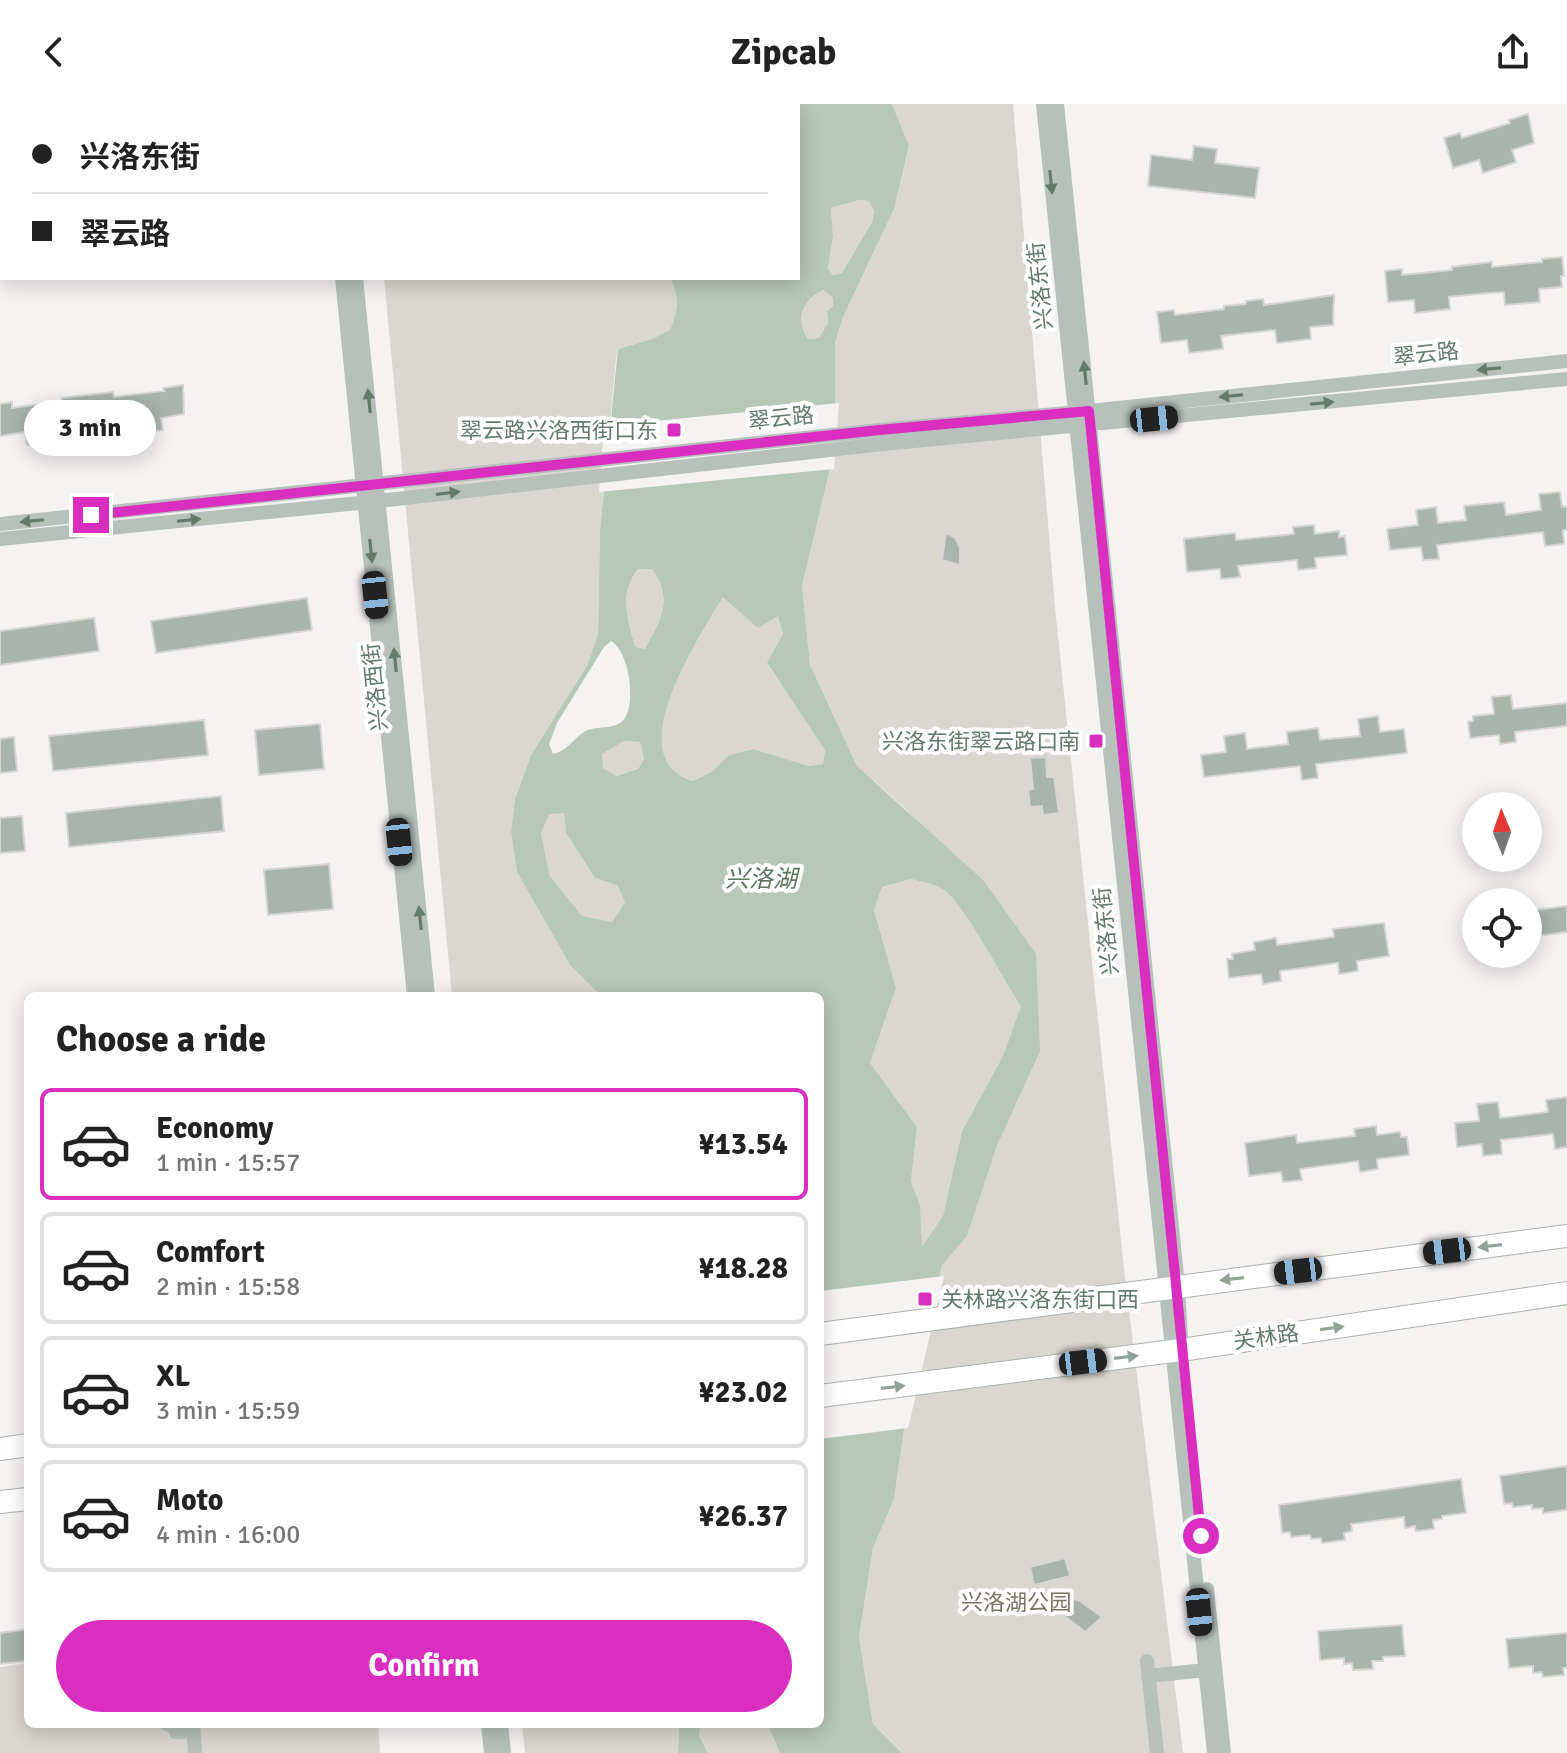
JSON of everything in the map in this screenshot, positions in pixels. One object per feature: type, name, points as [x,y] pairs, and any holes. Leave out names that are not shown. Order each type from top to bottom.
[{"type":"main road","points":[[824,1333],[1567,1236]]},
{"type":"main road","name":"关林路","points":[[824,1396],[1177,1350],[1567,1293]]},
{"type":"main road","points":[[0,1449],[24,1446]]},
{"type":"main road","points":[[0,1502],[24,1499]]},
{"type":"street","name":"兴洛东街","points":[[1043,104],[1083,419]]},
{"type":"street","name":"兴洛东街","points":[[1057,104],[1083,419],[1172,1287],[1214,1753]]},
{"type":"street","name":"兴洛西街","points":[[342,280],[371,484]]},
{"type":"street","name":"兴洛西街","points":[[356,280],[414,992]]},
{"type":"street","name":"翠云路","points":[[1083,419],[1567,361]]},
{"type":"street","name":"翠云路","points":[[0,524],[371,484],[584,469],[880,437],[1567,379]]},
{"type":"street","name":"翠云路","points":[[0,539],[372,502],[584,469]]},
{"type":"street","name":"兴洛西街","points":[[372,502],[428,992]]},
{"type":"street","name":"兴洛东街","points":[[1177,1350],[1224,1753]]},
{"type":"street","points":[[1157,1753],[1147,1668],[1206,1670]]},
{"type":"street","points":[[193,1728],[195,1753]]},
{"type":"street","points":[[488,1728],[491,1753]]},
{"type":"street","points":[[501,1728],[504,1753]]},
{"type":"green space","name":"兴洛湖公园","points":[[892,104],[1013,104],[1055,607],[1124,1269],[1183,1753],[902,1753],[873,1724],[859,1637],[873,1548],[894,1499],[904,1429],[942,1265],[967,1235],[998,1143],[1036,954],[906,809],[857,766],[810,665],[802,586],[830,469],[835,404],[835,343],[843,317],[894,209],[909,147]]},
{"type":"green space","points":[[859,200],[870,201],[874,211],[872,222],[842,273],[833,275],[828,269],[833,236],[831,208]]},
{"type":"green space","points":[[384,280],[671,280],[677,298],[670,330],[617,349],[600,530],[598,634],[588,664],[531,755],[515,799],[511,832],[517,872],[570,965],[597,992],[452,992]]},
{"type":"green space","points":[[823,290],[833,298],[833,306],[827,311],[828,323],[819,338],[808,339],[801,317],[810,299]]},
{"type":"green space","points":[[638,569],[652,569],[659,580],[664,600],[660,619],[645,649],[635,647],[626,606],[628,588]]},
{"type":"green space","points":[[723,597],[778,616],[783,634],[767,664],[825,749],[823,765],[809,766],[753,749],[729,755],[713,771],[693,781],[672,768],[663,748],[663,723],[671,695],[698,638]]},
{"type":"green space","points":[[624,741],[640,742],[644,759],[638,769],[615,776],[603,768],[602,754]]},
{"type":"green space","points":[[549,813],[564,813],[566,833],[595,878],[616,884],[625,902],[612,922],[582,916],[550,876],[541,834]]},
{"type":"green space","points":[[911,879],[941,887],[950,894],[1021,1006],[1003,1056],[962,1131],[943,1216],[921,1247],[920,1205],[911,1181],[917,1127],[870,1063],[896,988],[874,910],[882,887]]},
{"type":"green space","points":[[24,1664],[24,1728],[378,1728],[380,1753],[0,1753],[0,1667]]},
{"type":"green space","points":[[522,1728],[679,1728],[678,1753],[525,1753]]},
{"type":"green space","points":[[700,1728],[769,1728],[780,1753],[708,1753],[699,1736]]},
{"type":"water","name":"兴洛湖","points":[[800,104],[892,104],[909,146],[894,209],[843,317],[835,343],[835,404],[830,469],[802,586],[810,665],[857,766],[983,880],[1036,954],[1040,1051],[998,1143],[967,1236],[942,1265],[904,1429],[894,1499],[873,1548],[859,1637],[873,1724],[902,1753],[780,1753],[769,1728],[824,1728],[824,992],[597,992],[570,965],[517,872],[511,832],[515,799],[531,755],[588,664],[598,634],[600,530],[618,349],[670,330],[677,304],[671,280],[800,280]],"holes":[[[859,200],[869,201],[874,211],[872,222],[842,273],[833,275],[828,269],[833,236],[831,208]],[[823,290],[833,298],[833,306],[827,311],[828,323],[819,338],[808,339],[801,317],[816,294]],[[638,569],[652,569],[659,580],[664,600],[660,619],[645,649],[635,647],[626,606],[632,578]],[[723,597],[758,628],[778,616],[783,634],[767,663],[825,750],[823,764],[809,766],[753,749],[729,755],[713,771],[693,781],[672,768],[663,748],[663,723],[671,695],[698,638]],[[611,641],[617,646],[626,665],[630,700],[625,718],[616,725],[584,732],[566,748],[553,754],[549,744],[557,723],[604,647]],[[624,741],[640,742],[644,759],[638,769],[616,776],[603,768],[602,754]],[[564,813],[566,833],[595,878],[617,885],[625,902],[612,922],[582,916],[550,876],[541,834],[549,814]],[[911,879],[941,888],[950,895],[971,923],[1021,1006],[1003,1056],[962,1131],[943,1216],[922,1246],[920,1205],[911,1181],[917,1127],[870,1063],[896,988],[874,910],[882,887]]]},
{"type":"water","points":[[679,1728],[700,1728],[699,1736],[708,1753],[678,1753]]},
{"type":"pier","points":[[839,403],[834,469],[599,492],[604,426]]},
{"type":"pier","points":[[944,1276],[908,1428],[824,1438],[824,1291]]},
{"type":"building","points":[[1528,114],[1534,143],[1512,150],[1516,162],[1483,173],[1479,160],[1453,168],[1444,138],[1460,133],[1462,138]]},
{"type":"building","points":[[1194,146],[1217,149],[1215,163],[1259,168],[1255,198],[1148,186],[1151,155],[1192,160]]},
{"type":"building","points":[[1562,257],[1562,287],[1539,289],[1540,302],[1505,305],[1504,292],[1478,294],[1449,297],[1450,309],[1415,313],[1414,300],[1388,302],[1385,271],[1402,269],[1402,275],[1492,262],[1492,267]]},
{"type":"building","points":[[1334,295],[1333,325],[1310,327],[1311,339],[1277,343],[1275,330],[1221,336],[1223,349],[1189,353],[1187,340],[1161,343],[1157,312],[1174,310],[1175,315],[1224,309],[1224,306],[1246,304],[1246,301],[1263,299],[1264,305]]},
{"type":"building","points":[[183,385],[184,414],[161,418],[163,430],[129,435],[127,422],[100,426],[100,422],[59,428],[61,440],[27,445],[25,432],[0,436],[0,404],[12,402],[12,408],[113,392],[114,397],[164,391],[163,388]]},
{"type":"building","points":[[1560,492],[1562,507],[1567,506],[1564,544],[1545,546],[1543,532],[1437,545],[1439,559],[1423,560],[1421,547],[1390,550],[1387,529],[1418,525],[1416,510],[1436,507],[1438,523],[1466,520],[1464,506],[1504,502],[1506,515],[1541,510],[1539,494]]},
{"type":"building","points":[[1314,525],[1315,534],[1339,531],[1339,537],[1345,536],[1347,555],[1315,558],[1316,568],[1298,570],[1297,560],[1238,566],[1240,577],[1221,579],[1220,569],[1187,572],[1184,539],[1235,533],[1236,540],[1294,534],[1293,527]]},
{"type":"building","points":[[946,533],[955,538],[960,547],[960,565],[942,560]]},
{"type":"building","points":[[307,598],[312,630],[156,653],[151,621]]},
{"type":"building","points":[[94,618],[99,651],[0,665],[0,631]]},
{"type":"building","points":[[1511,695],[1513,709],[1567,703],[1567,726],[1515,732],[1516,742],[1500,744],[1499,735],[1470,738],[1468,722],[1473,721],[1473,716],[1494,714],[1492,697]]},
{"type":"building","points":[[1378,716],[1380,732],[1404,729],[1407,753],[1316,764],[1318,778],[1302,780],[1300,766],[1204,777],[1201,755],[1226,752],[1224,736],[1245,733],[1247,749],[1288,744],[1287,732],[1318,728],[1320,740],[1360,736],[1358,719]]},
{"type":"building","points":[[204,720],[208,755],[53,771],[49,736]]},
{"type":"building","points":[[320,724],[324,769],[259,775],[255,730]]},
{"type":"building","points":[[14,737],[17,771],[0,773],[0,739]]},
{"type":"building","points":[[1046,757],[1047,777],[1054,777],[1059,813],[1043,815],[1042,806],[1030,807],[1028,789],[1033,789],[1030,758]]},
{"type":"building","points":[[221,796],[224,831],[69,847],[66,813]]},
{"type":"building","points":[[22,816],[25,851],[0,853],[0,818]]},
{"type":"building","points":[[329,864],[333,909],[268,915],[264,870]]},
{"type":"building","points":[[1567,906],[1567,932],[1542,935],[1542,909]]},
{"type":"building","points":[[1384,923],[1389,956],[1357,961],[1358,971],[1339,974],[1338,963],[1280,971],[1281,981],[1263,984],[1261,974],[1229,978],[1227,959],[1233,959],[1232,954],[1255,950],[1254,942],[1276,938],[1277,945],[1334,937],[1333,929]]},
{"type":"building","points":[[1567,1097],[1567,1147],[1555,1149],[1553,1134],[1501,1140],[1502,1154],[1483,1156],[1482,1144],[1457,1147],[1455,1123],[1479,1121],[1477,1104],[1498,1102],[1500,1118],[1548,1112],[1546,1100]]},
{"type":"building","points":[[1376,1126],[1377,1135],[1400,1132],[1401,1137],[1407,1137],[1409,1155],[1377,1159],[1378,1169],[1360,1172],[1358,1161],[1300,1169],[1302,1180],[1283,1182],[1281,1172],[1249,1176],[1245,1143],[1296,1135],[1297,1143],[1355,1136],[1354,1129]]},
{"type":"building","points":[[1567,1466],[1567,1510],[1543,1513],[1543,1508],[1532,1509],[1532,1505],[1513,1507],[1512,1503],[1504,1504],[1500,1476]]},
{"type":"building","points":[[1461,1479],[1466,1513],[1433,1520],[1434,1529],[1416,1531],[1415,1526],[1405,1528],[1404,1517],[1351,1524],[1352,1531],[1344,1533],[1345,1540],[1322,1543],[1321,1538],[1311,1539],[1310,1535],[1291,1537],[1290,1532],[1282,1533],[1279,1505]]},
{"type":"building","points":[[1065,1558],[1070,1576],[1034,1585],[1030,1567]]},
{"type":"building","points":[[1035,1587],[1080,1601],[1102,1617],[1085,1632],[1063,1615],[1035,1614],[1032,1600],[1038,1599]]},
{"type":"building","points":[[1402,1625],[1405,1656],[1383,1657],[1383,1661],[1372,1661],[1373,1669],[1353,1670],[1352,1663],[1344,1664],[1344,1658],[1320,1660],[1318,1631]]},
{"type":"building","points":[[24,1630],[24,1661],[0,1664],[0,1633]]},
{"type":"building","points":[[1567,1633],[1567,1668],[1563,1668],[1564,1675],[1543,1677],[1542,1672],[1533,1673],[1533,1666],[1509,1668],[1506,1639]]},
{"type":"place","name":"翠云路兴洛西街口东","points":[[674,430]]},
{"type":"place","name":"兴洛东街翠云路口南","points":[[1096,741]]},
{"type":"place","name":"关林路兴洛东街口西","points":[[925,1299]]},
{"type":"route","points":[[91,515],[879,430],[1089,411],[1201,1536]]}]
